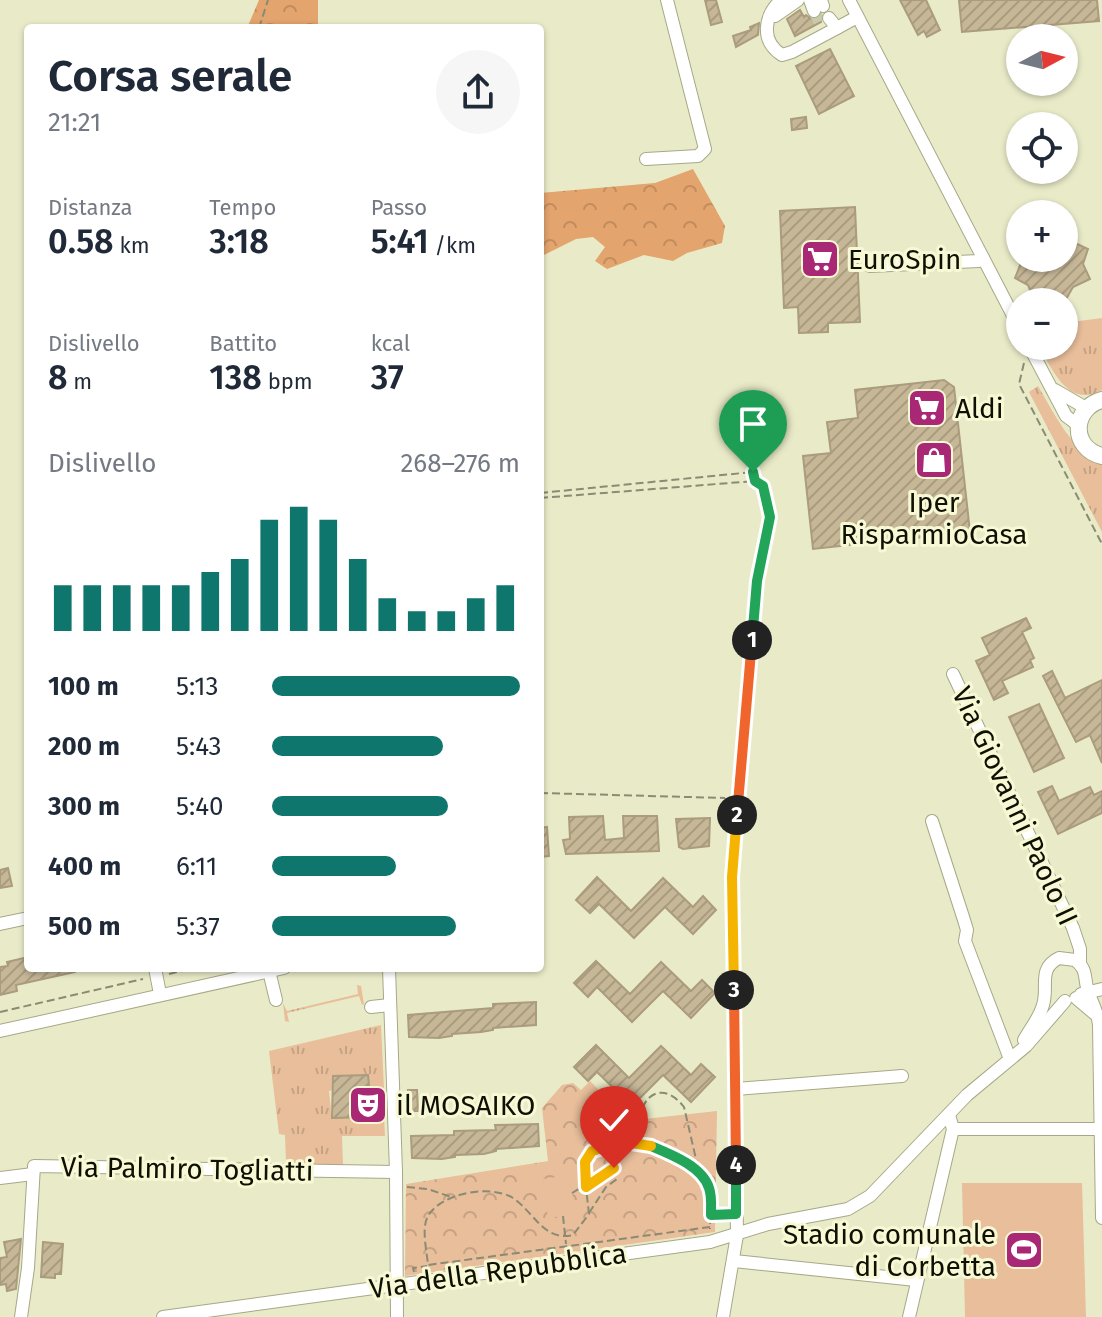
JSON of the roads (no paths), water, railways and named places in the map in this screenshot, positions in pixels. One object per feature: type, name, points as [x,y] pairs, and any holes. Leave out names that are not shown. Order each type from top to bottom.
[{"type":"main road","points":[[1102,400],[1086,408],[1078,425],[1082,443],[1088,450],[1102,456]]},
{"type":"street","points":[[646,159],[698,156],[705,149],[667,0]]},
{"type":"street","points":[[781,0],[771,10],[766,22],[768,37],[775,50],[782,55],[804,46],[822,12],[857,17]]},
{"type":"street","points":[[798,0],[780,10],[772,26],[779,45],[784,47],[794,43],[804,46]]},
{"type":"street","points":[[849,0],[1006,302]]},
{"type":"street","points":[[870,266],[979,261],[983,258]]},
{"type":"street","points":[[1036,360],[1066,416],[1078,425]]},
{"type":"street","points":[[1049,385],[1086,408]]},
{"type":"street","name":"Via Giovanni Paolo II","points":[[953,674],[1077,939],[1082,965]]},
{"type":"street","points":[[723,1317],[737,1235],[732,877],[739,796]]},
{"type":"street","points":[[932,821],[967,930],[965,941],[1014,1056]]},
{"type":"street","points":[[0,924],[24,919]]},
{"type":"street","name":"Via Giovanni Paolo II","points":[[1065,957],[1077,939]]},
{"type":"street","points":[[1014,1056],[1043,1005],[1044,978],[1054,960],[1065,957],[1091,973],[1102,975]]},
{"type":"street","points":[[1082,965],[1079,994],[1098,1015]]},
{"type":"street","points":[[156,972],[160,994]]},
{"type":"street","points":[[0,1031],[264,972]]},
{"type":"street","points":[[269,972],[276,1000]]},
{"type":"street","points":[[389,972],[397,1317]]},
{"type":"street","points":[[1045,987],[1053,997],[1102,989]]},
{"type":"street","name":"Via della Repubblica","points":[[163,1317],[710,1242],[768,1224],[848,1209],[879,1188],[949,1115],[1079,994]]},
{"type":"street","points":[[1102,998],[1098,1015],[1102,1218]]},
{"type":"street","points":[[371,1007],[390,1005]]},
{"type":"street","points":[[736,1089],[902,1076]]},
{"type":"street","points":[[909,1317],[953,1129],[949,1115]]},
{"type":"street","points":[[953,1129],[1101,1129]]},
{"type":"street","name":"Via Palmiro Togliatti","points":[[21,1317],[28,1268],[34,1166],[396,1172]]},
{"type":"street","points":[[0,1178],[33,1174]]},
{"type":"street","points":[[734,1261],[916,1280]]},
{"type":"tunnel","points":[[814,11],[820,23]]},
{"type":"place","name":"EuroSpin","points":[[820,259]]},
{"type":"place","name":"Aldi","points":[[927,408]]},
{"type":"place","name":"Iper RisparmioCasa","points":[[934,460]]},
{"type":"place","name":"il MOSAIKO","points":[[368,1105]]},
{"type":"place","name":"Stadio comunale di Corbetta","points":[[1024,1250]]}]
